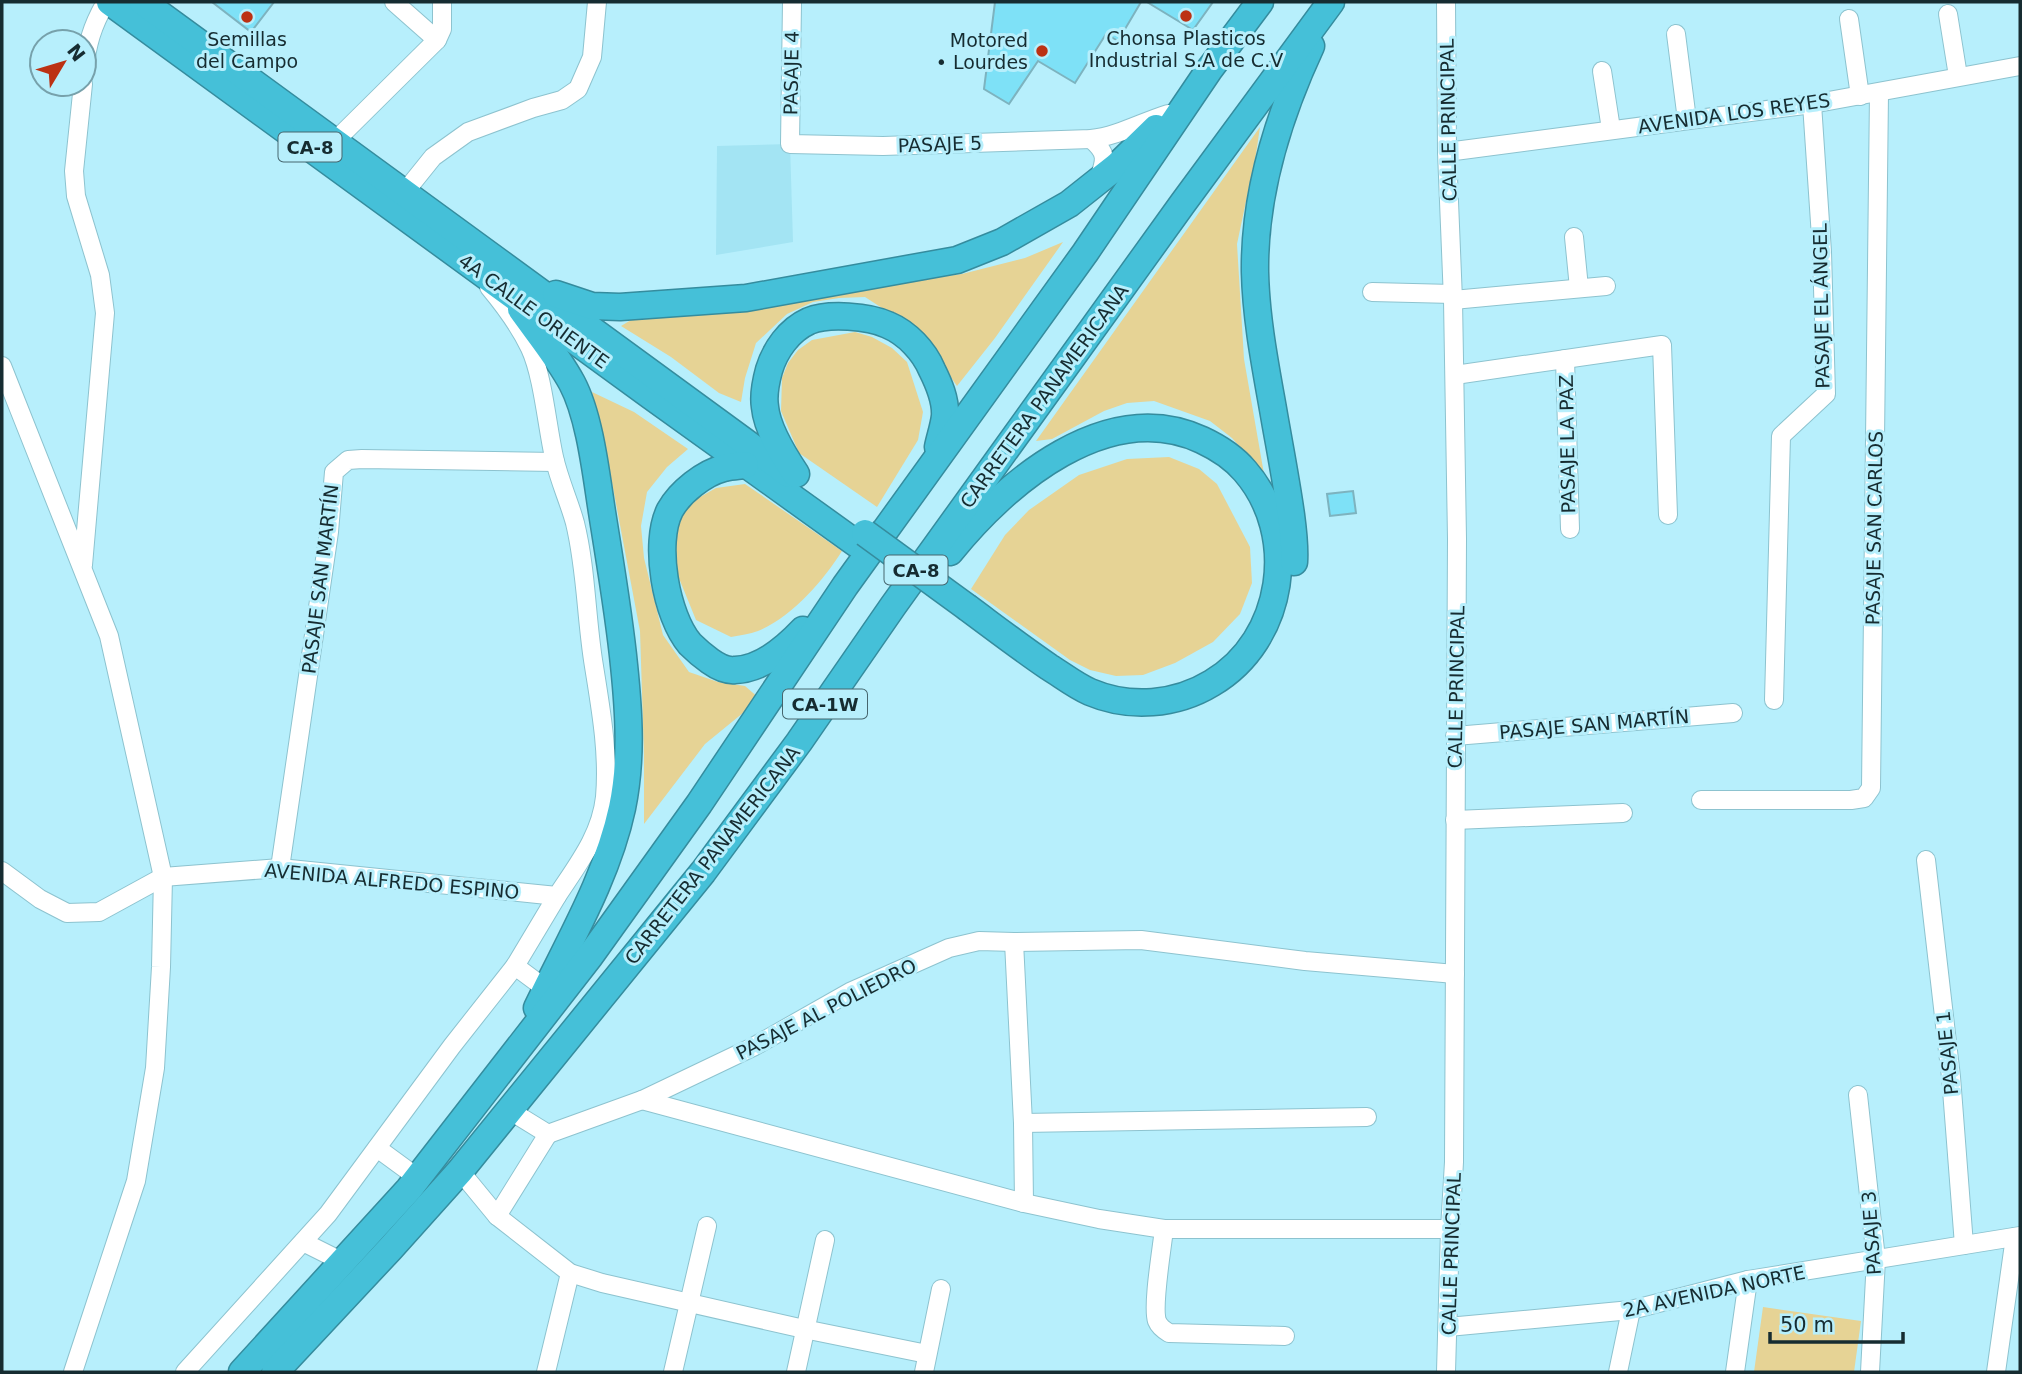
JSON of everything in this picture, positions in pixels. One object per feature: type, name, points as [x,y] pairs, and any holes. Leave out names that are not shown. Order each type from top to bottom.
[{"type":"highway","name":"4A CALLE ORIENTE","points":[[108,2],[471,265],[515,285],[803,485],[861,538]]},
{"type":"highway","name":"4A CALLE ORIENTE","points":[[143,2],[404,193],[515,285],[745,465],[861,538],[964,613]]},
{"type":"highway","name":"CARRETERA PANAMERICANA","points":[[242,1372],[418,1178],[590,956],[699,804],[892,519],[1085,253],[1209,70],[1260,2]]},
{"type":"highway","name":"CARRETERA PANAMERICANA","points":[[275,1372],[460,1171],[703,872],[799,742],[1126,282],[1331,2]]},
{"type":"highway","points":[[964,613],[1056,688],[1097,710],[1123,716],[1170,713],[1215,698],[1236,684],[1266,651],[1286,607],[1294,557],[1288,490],[1261,343],[1255,272],[1258,211],[1268,161],[1284,110],[1331,2]]},
{"type":"highway","points":[[515,285],[593,306],[620,307],[747,298],[944,263],[969,256],[1041,221],[1069,204],[1139,146],[1209,70]]},
{"type":"highway","points":[[515,285],[573,384],[585,417],[612,570],[630,730],[627,783],[609,853],[515,1054]]},
{"type":"highway","points":[[803,485],[780,447],[765,407],[766,381],[774,355],[788,337],[809,321],[853,317],[886,324],[897,329],[920,349],[941,388],[945,415],[936,453],[892,519]]},
{"type":"highway","points":[[799,742],[958,543],[995,502],[1047,461],[1107,435],[1134,428],[1164,428],[1191,435],[1217,447],[1245,470],[1272,519],[1278,554],[1278,577],[1270,613],[1263,629],[1245,656],[1228,673],[1205,687],[1172,700],[1152,703],[1121,701],[1090,692],[964,613]]},
{"type":"highway","points":[[745,465],[708,474],[680,497],[670,511],[663,546],[663,567],[672,608],[689,643],[717,666],[732,671],[748,668],[778,653],[845,586]]},
{"type":"street","points":[[92,28],[108,2]]},
{"type":"street","points":[[394,2],[437,40]]},
{"type":"street","points":[[335,141],[437,40],[442,29],[442,2]]},
{"type":"street","points":[[404,193],[433,157],[468,132],[562,100],[578,89],[592,57],[597,2]]},
{"type":"street","name":"PASAJE 4","points":[[790,144],[792,2]]},
{"type":"street","name":"CALLE PRINCIPAL","points":[[1446,2],[1457,539],[1454,1162],[1446,1372]]},
{"type":"street","points":[[1948,14],[1958,76]]},
{"type":"street","points":[[1849,19],[1860,96]]},
{"type":"street","points":[[1676,34],[1687,120]]},
{"type":"street","name":"AVENIDA LOS REYES","points":[[1447,152],[1812,104],[2020,66]]},
{"type":"street","points":[[1602,71],[1611,129]]},
{"type":"street","name":"PASAJE SAN CARLOS","points":[[1700,800],[1851,800],[1864,798],[1871,788],[1879,93]]},
{"type":"street","points":[[82,98],[74,171],[76,196],[100,275],[105,313],[82,568]]},
{"type":"street","name":"PASAJE EL ÁNGEL","points":[[1774,700],[1781,436],[1826,394],[1822,252],[1812,104]]},
{"type":"street","name":"PASAJE 5","points":[[790,144],[883,145],[1091,139],[1110,136],[1168,114]]},
{"type":"street","points":[[1091,139],[1100,147],[1105,159],[1098,181]]},
{"type":"street","points":[[1574,237],[1579,288]]},
{"type":"street","points":[[185,1372],[328,1214],[452,1046],[515,966],[593,842],[605,798],[603,732],[575,523],[555,462],[530,349],[502,303],[471,265]]},
{"type":"street","points":[[1372,292],[1453,297],[1606,286]]},
{"type":"street","points":[[1455,375],[1662,345],[1668,515]]},
{"type":"street","name":"PASAJE LA PAZ","points":[[1565,359],[1570,529]]},
{"type":"street","points":[[2,366],[109,636],[163,877],[155,1069],[136,1181],[73,1372]]},
{"type":"street","name":"PASAJE SAN MARTÍN","points":[[279,868],[329,532],[334,472],[348,460],[362,459],[555,462]]},
{"type":"street","name":"PASAJE SAN MARTÍN","points":[[1455,736],[1733,713]]},
{"type":"street","points":[[1455,820],[1623,813]]},
{"type":"street","name":"PASAJE 1","points":[[1926,860],[1951,1077],[1964,1245]]},
{"type":"street","name":"AVENIDA ALFREDO ESPINO","points":[[163,877],[279,868],[557,896]]},
{"type":"street","points":[[2,871],[40,899],[67,914],[99,912],[163,877]]},
{"type":"street","name":"PASAJE AL POLIEDRO","points":[[548,1135],[642,1100],[753,1047],[850,992],[949,948],[979,940],[1141,940],[1306,961],[1455,974]]},
{"type":"street","points":[[1014,942],[1024,1203]]},
{"type":"street","points":[[515,966],[546,989]]},
{"type":"street","name":"PASAJE 3","points":[[1858,1095],[1876,1259],[1870,1372]]},
{"type":"street","points":[[642,1100],[1024,1203],[1099,1219],[1164,1229],[1450,1229]]},
{"type":"street","points":[[497,1216],[548,1135],[509,1110]]},
{"type":"street","points":[[1023,1123],[1367,1117]]},
{"type":"street","points":[[377,1148],[418,1178]]},
{"type":"street","points":[[460,1171],[497,1216],[570,1273],[602,1283],[804,1329],[925,1363],[941,1289]]},
{"type":"street","points":[[673,1372],[707,1226]]},
{"type":"street","points":[[1164,1229],[1156,1319],[1161,1328],[1168,1333],[1285,1336]]},
{"type":"street","points":[[1996,1372],[2017,1237]]},
{"type":"street","name":"2A AVENIDA NORTE","points":[[1448,1327],[1631,1310],[1748,1280],[2017,1237]]},
{"type":"street","points":[[796,1372],[825,1240]]},
{"type":"street","points":[[303,1242],[343,1262]]},
{"type":"street","points":[[546,1372],[570,1273]]},
{"type":"street","points":[[1735,1372],[1748,1280]]},
{"type":"street","points":[[1618,1372],[1631,1310]]},
{"type":"shaded area","points":[[1260,127],[1237,244],[1244,359],[1264,474],[1232,438],[1210,421],[1154,401],[1127,403],[1104,411],[1052,439],[1036,441]]},
{"type":"shaded area","points":[[790,144],[793,242],[716,255],[717,146]]},
{"type":"shaded area","points":[[1063,242],[995,338],[957,386],[924,339],[896,314],[865,297],[813,302],[787,314],[756,343],[741,402],[719,393],[671,357],[621,326],[636,317],[962,274],[1025,258]]},
{"type":"shaded area","points":[[855,332],[872,337],[892,348],[907,362],[923,412],[918,440],[877,507],[799,453],[781,411],[782,378],[788,363],[798,350],[812,340]]},
{"type":"shaded area","points":[[592,392],[634,412],[688,449],[667,467],[647,492],[641,526],[644,558],[663,635],[689,672],[718,682],[745,686],[760,699],[705,744],[644,824],[640,631],[604,440]]},
{"type":"shaded area","points":[[1169,457],[1199,469],[1217,484],[1250,547],[1252,583],[1240,614],[1213,642],[1175,663],[1143,675],[1116,676],[1090,670],[1070,660],[971,589],[1005,535],[1029,510],[1079,475],[1127,459]]},
{"type":"shaded area","points":[[745,484],[842,551],[816,586],[783,617],[758,631],[731,637],[696,620],[672,561],[680,515],[693,501],[716,488]]},
{"type":"shaded area","points":[[1763,1307],[1861,1321],[1854,1372],[1754,1372]]},
{"type":"building","name":"Semillas del Campo","points":[[212,2],[274,2],[251,32]]},
{"type":"building","name":"Motored • Lourdes","points":[[995,2],[1141,2],[1118,41],[1106,34],[1075,83],[1038,61],[1009,104],[984,89]]},
{"type":"building","name":"Chonsa Plasticos Industrial S.A de C.V","points":[[1147,2],[1213,2],[1193,30]]},
{"type":"building","points":[[1353,491],[1356,513],[1330,516],[1327,494]]},
{"type":"place","name":"Chonsa Plasticos Industrial S.A de C.V","points":[[1186,16]]},
{"type":"place","name":"Semillas del Campo","points":[[247,17]]},
{"type":"place","name":"Motored • Lourdes","points":[[1042,51]]}]
